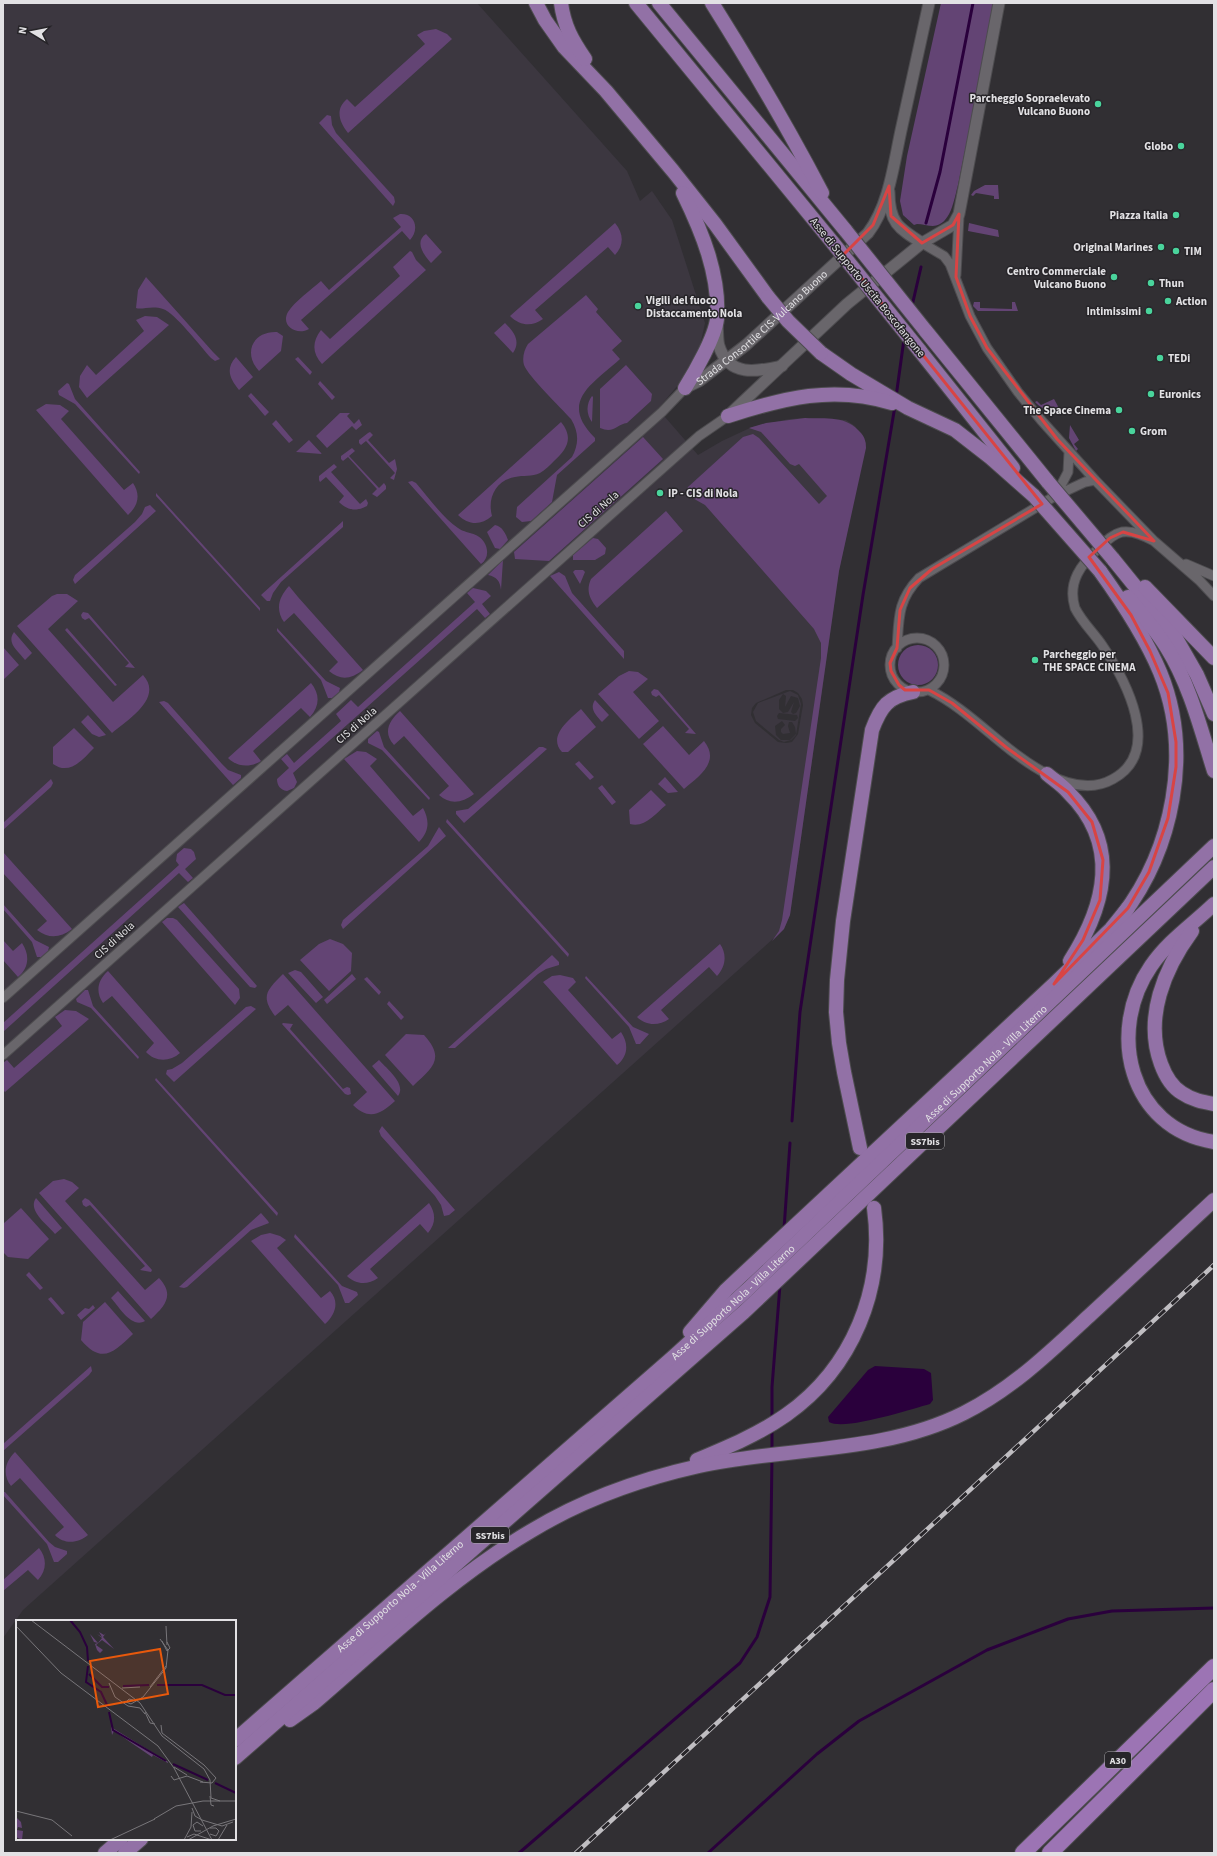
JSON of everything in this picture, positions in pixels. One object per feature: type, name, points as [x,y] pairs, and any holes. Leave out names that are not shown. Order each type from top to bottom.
[{"type":"highway","points":[[536,3],[545,20],[564,47],[606,91],[673,171],[715,224],[768,297],[788,321],[821,353],[880,395],[955,430],[991,458],[1034,496]]},
{"type":"highway","points":[[561,3],[563,19],[572,41],[606,91]]},
{"type":"highway","name":"Asse di Supporto Uscita Boscofangone","points":[[636,3],[833,243],[1034,496],[1100,571]]},
{"type":"highway","name":"Asse di Supporto Uscita Boscofangone","points":[[659,3],[792,168],[834,215],[846,232],[1048,482],[1113,559]]},
{"type":"highway","points":[[712,3],[746,57],[795,142],[834,215]]},
{"type":"highway","points":[[721,3],[746,57]]},
{"type":"highway","points":[[673,171],[702,235],[711,263],[717,320],[702,360],[685,388]]},
{"type":"highway","points":[[728,416],[796,396],[880,395]]},
{"type":"highway","points":[[1113,559],[1135,576],[1214,658]]},
{"type":"highway","points":[[1113,559],[1173,633],[1193,668],[1214,714]]},
{"type":"highway","points":[[1100,571],[1124,592],[1168,649],[1189,693],[1214,771]]},
{"type":"highway","points":[[1077,976],[1128,908],[1149,872],[1168,818],[1176,767],[1176,742],[1171,707],[1161,672],[1131,616],[1100,571]]},
{"type":"highway","points":[[860,1148],[844,1072],[838,1027],[837,980],[840,945],[872,730],[877,716],[884,706],[900,695],[913,692]]},
{"type":"highway","points":[[1047,774],[1068,792],[1092,822],[1103,860],[1103,880],[1100,900],[1092,921],[1075,954],[1054,984]]},
{"type":"highway","name":"Asse di Supporto Nola - Villa Literno","points":[[236,1739],[672,1358],[747,1290],[1214,846]]},
{"type":"highway","name":"Asse di Supporto Nola - Villa Literno","points":[[236,1758],[744,1312],[1214,866]]},
{"type":"highway","points":[[1214,904],[1166,946],[1150,967],[1135,1001],[1128,1039],[1129,1058],[1133,1073],[1140,1090],[1152,1108],[1163,1119],[1186,1135],[1214,1142]]},
{"type":"highway","points":[[672,1358],[709,1309],[750,1268],[1054,984],[1111,929],[1128,908]]},
{"type":"highway","points":[[1203,914],[1170,966],[1156,1011],[1154,1032],[1158,1057],[1165,1074],[1172,1084],[1182,1093],[1197,1100],[1214,1104]]},
{"type":"highway","points":[[236,1758],[314,1703],[416,1615],[490,1558],[531,1531],[562,1514],[605,1494],[664,1475],[750,1457],[882,1440],[910,1434],[961,1415],[988,1400],[1012,1384],[1037,1364],[1214,1200]]},
{"type":"highway","points":[[664,1475],[750,1436],[786,1415],[813,1392],[827,1377],[852,1340],[862,1318],[872,1284],[877,1251],[877,1230],[874,1208]]},
{"type":"highway","name":"A30","points":[[1023,1853],[1214,1667]]},
{"type":"highway","name":"A30","points":[[1050,1853],[1214,1690]]},
{"type":"highway","points":[[105,1853],[120,1840]]},
{"type":"highway","points":[[125,1853],[140,1840]]},
{"type":"street","name":"Strada Consortile CIS-Vulcano Buono","points":[[685,388],[699,381],[746,345],[868,233],[878,217],[889,186],[929,3]]},
{"type":"street","points":[[956,277],[956,248],[960,214],[999,3]]},
{"type":"street","name":"Strada Consortile CIS-Vulcano Buono","points":[[889,186],[891,216],[908,234],[922,243]]},
{"type":"street","points":[[728,416],[847,304],[922,243],[953,225],[960,214]]},
{"type":"street","points":[[922,243],[944,256],[956,277],[970,316],[987,348],[1018,392],[1095,480],[1154,541],[1177,560],[1214,596]]},
{"type":"street","points":[[717,320],[719,345],[726,360],[735,367],[749,371],[759,371],[782,366]]},
{"type":"street","points":[[3,998],[662,412],[685,388]]},
{"type":"street","name":"CIS di Nola","points":[[3,1055],[699,436],[728,416]]},
{"type":"street","points":[[1055,496],[1068,472],[1070,452]]},
{"type":"street","points":[[897,648],[907,640],[913,639],[922,639],[937,647],[942,654],[944,671],[936,685],[929,690],[913,692],[899,685],[891,671],[890,663],[897,648],[900,610],[910,588],[919,578],[1055,496],[1085,482],[1095,480]]},
{"type":"street","points":[[929,690],[952,703],[1007,748],[1047,774],[1070,784],[1094,786],[1115,778],[1125,770],[1133,760],[1138,747],[1139,734],[1137,721],[1131,702],[1112,661],[1075,608],[1072,599],[1073,588],[1081,566],[1114,536],[1123,532],[1130,532],[1154,541]]},
{"type":"street","points":[[1177,560],[1196,570],[1214,576]]},
{"type":"highlighted area","points":[[889,186],[891,216],[922,243],[953,225],[959,214],[956,277],[970,316],[987,348],[1057,439],[1154,541],[1123,532],[1110,538],[1089,557],[1131,615],[1150,651],[1168,693],[1176,742],[1176,767],[1168,818],[1149,872],[1128,908],[1054,984],[1083,940],[1100,900],[1103,860],[1092,822],[1068,792],[1007,748],[952,703],[929,690],[905,690],[899,685],[891,671],[890,663],[897,648],[900,610],[910,588],[932,569],[1042,504],[843,255],[873,225]]},
{"type":"shaded area","points":[[3,3],[477,3],[627,171],[640,201],[652,191],[672,220],[705,323],[700,346],[694,362],[683,379],[658,409],[698,455],[722,441],[752,427],[789,419],[805,418],[846,420],[855,426],[866,443],[839,571],[790,915],[784,929],[23,1610],[3,1638]],"holes":[[[786,690],[793,690],[798,693],[802,699],[803,705],[798,734],[792,742],[778,742],[755,723],[751,715],[752,708],[756,703]]]},
{"type":"shaded area","points":[[941,3],[995,3],[958,185],[951,210],[944,221],[939,225],[914,225],[903,215],[900,201],[907,156]]},
{"type":"shaded area","points":[[436,29],[447,34],[452,39],[348,133],[342,124],[340,116],[343,103],[347,99],[355,107],[425,44],[417,35],[424,31]]},
{"type":"shaded area","points":[[327,115],[331,116],[332,125],[336,133],[394,197],[395,202],[393,206],[319,123]]},
{"type":"shaded area","points":[[985,185],[998,185],[999,199],[994,199],[994,196],[976,193],[973,196],[971,195],[974,191]]},
{"type":"shaded area","points":[[400,214],[409,216],[414,222],[415,231],[410,240],[402,231],[301,320],[309,329],[300,331],[291,328],[286,322],[286,317],[294,304],[321,281],[329,290],[401,227],[393,218]]},
{"type":"shaded area","points":[[615,223],[620,231],[622,239],[620,247],[615,255],[608,247],[535,310],[543,319],[539,322],[526,324],[518,322],[510,316]]},
{"type":"shaded area","points":[[969,223],[998,230],[999,237],[968,231]]},
{"type":"shaded area","points":[[426,234],[442,252],[431,263],[420,245],[422,237]]},
{"type":"shaded area","points":[[410,251],[416,260],[426,270],[322,364],[316,356],[314,347],[318,334],[321,330],[330,339],[400,276],[393,267]]},
{"type":"shaded area","points":[[146,277],[220,359],[215,361],[211,358],[181,323],[168,312],[163,309],[151,307],[136,308],[138,290]]},
{"type":"shaded area","points":[[586,295],[598,309],[596,312],[622,341],[612,350],[620,359],[590,385],[580,403],[580,414],[584,425],[595,438],[595,441],[557,475],[552,502],[531,521],[522,522],[516,517],[517,507],[572,457],[577,443],[576,429],[571,419],[538,384],[524,365],[524,351],[528,344]]},
{"type":"shaded area","points":[[974,302],[980,302],[980,308],[1012,309],[1012,302],[1015,302],[1018,311],[978,311],[973,306]]},
{"type":"shaded area","points":[[145,316],[157,317],[169,325],[87,398],[79,387],[80,376],[87,365],[96,375],[144,331],[136,320]]},
{"type":"shaded area","points":[[505,323],[514,333],[516,345],[513,353],[494,333]]},
{"type":"shaded area","points":[[277,332],[283,336],[281,351],[259,371],[252,358],[251,351],[253,345],[256,339],[261,335]]},
{"type":"shaded area","points":[[236,357],[253,377],[239,390],[233,382],[230,374],[231,366]]},
{"type":"shaded area","points":[[298,357],[312,372],[310,375],[295,359]]},
{"type":"shaded area","points":[[626,365],[652,394],[651,401],[627,423],[609,430],[605,430],[600,428],[600,389]]},
{"type":"shaded area","points":[[320,381],[335,397],[332,400],[318,384]]},
{"type":"shaded area","points":[[67,383],[69,384],[75,399],[140,472],[139,474],[75,404],[59,395],[58,391]]},
{"type":"shaded area","points":[[251,393],[269,412],[265,416],[248,396]]},
{"type":"shaded area","points":[[592,396],[593,397],[592,422],[588,409]]},
{"type":"shaded area","points":[[1054,399],[1060,410],[1046,410],[1035,402],[1037,401],[1041,405]]},
{"type":"shaded area","points":[[46,404],[60,405],[69,411],[61,419],[124,490],[133,483],[138,496],[134,508],[128,515],[36,410]]},
{"type":"shaded area","points":[[340,413],[350,413],[347,416],[354,424],[359,419],[362,425],[356,430],[352,426],[327,448],[316,436]]},
{"type":"shaded area","points":[[805,418],[828,418],[849,423],[862,435],[865,440],[866,448],[839,571],[790,915],[784,929],[772,941],[779,931],[782,920],[821,658],[821,643],[814,629],[705,505],[689,496],[686,492],[688,487],[743,437],[753,434],[759,438],[819,504],[827,496],[799,464],[795,466],[790,464],[761,432],[749,428],[766,423]]},
{"type":"shaded area","points":[[276,420],[293,440],[289,443],[272,424]]},
{"type":"shaded area","points":[[561,422],[565,428],[568,438],[565,448],[559,457],[542,472],[508,479],[498,486],[492,497],[492,516],[488,519],[475,523],[466,521],[458,515]]},
{"type":"shaded area","points":[[1070,425],[1079,440],[1074,444],[1078,449],[1076,451],[1069,438]]},
{"type":"shaded area","points":[[370,432],[373,435],[368,440],[389,463],[395,459],[397,469],[394,480],[390,478],[395,473],[366,441],[361,445],[359,443],[359,440]]},
{"type":"shaded area","points":[[643,437],[663,459],[549,561],[515,559],[514,552]]},
{"type":"shaded area","points":[[309,440],[322,454],[296,452]]},
{"type":"shaded area","points":[[352,448],[355,451],[349,456],[379,488],[384,483],[386,486],[386,489],[377,497],[372,494],[377,489],[348,457],[343,461],[341,459],[341,456]]},
{"type":"shaded area","points":[[334,464],[337,467],[331,472],[360,504],[366,499],[368,503],[367,506],[359,509],[345,507],[339,502],[344,496],[326,477],[320,482],[319,476]]},
{"type":"shaded area","points":[[412,481],[416,483],[452,524],[461,530],[479,536],[484,542],[487,551],[485,560],[481,564],[408,482]]},
{"type":"shaded area","points":[[156,493],[260,608],[260,611],[156,496]]},
{"type":"shaded area","points":[[150,505],[156,511],[75,584],[73,580],[75,575],[135,522],[142,514],[145,507]]},
{"type":"shaded area","points":[[666,511],[683,531],[597,608],[589,594],[589,583],[591,579]]},
{"type":"shaded area","points":[[343,521],[343,527],[281,582],[273,593],[270,601],[267,601],[261,595]]},
{"type":"shaded area","points":[[495,525],[502,529],[508,540],[500,549],[495,548],[487,532]]},
{"type":"shaded area","points":[[593,538],[598,539],[606,548],[605,554],[595,560],[573,560],[573,555]]},
{"type":"shaded area","points":[[503,560],[501,590],[498,580],[488,575]]},
{"type":"shaded area","points":[[575,570],[583,570],[585,572],[580,584],[573,572]]},
{"type":"shaded area","points":[[559,572],[565,576],[572,593],[624,651],[624,659],[550,576]]},
{"type":"shaded area","points":[[289,586],[363,670],[346,678],[333,674],[329,671],[338,662],[294,613],[284,622],[281,617],[279,603]]},
{"type":"shaded area","points":[[473,588],[486,591],[491,596],[482,604],[490,614],[485,618],[477,609],[293,773],[297,782],[294,788],[287,791],[281,788],[278,785],[277,779],[289,768],[281,759],[287,754],[294,763],[341,721],[336,714],[351,700],[358,707],[475,602],[467,593]]},
{"type":"shaded area","points":[[57,594],[67,594],[78,601],[48,629],[113,702],[143,675],[148,684],[149,692],[141,708],[112,733],[17,626],[52,596]]},
{"type":"shaded area","points":[[83,612],[88,613],[135,668],[125,667],[129,663],[89,618],[85,620],[82,618],[81,615]]},
{"type":"shaded area","points":[[67,628],[117,685],[115,686],[65,630]]},
{"type":"shaded area","points":[[277,628],[326,681],[340,688],[339,692],[332,698],[328,698],[321,680],[277,631]]},
{"type":"shaded area","points":[[14,632],[32,653],[25,660],[12,643],[11,640]]},
{"type":"shaded area","points":[[922,645],[929,648],[935,654],[938,665],[937,673],[929,682],[922,685],[914,685],[907,682],[899,673],[898,661],[901,654],[910,646]]},
{"type":"shaded area","points":[[3,647],[19,665],[3,680]]},
{"type":"shaded area","points":[[629,671],[638,672],[648,679],[633,692],[659,721],[639,739],[598,694],[619,676]]},
{"type":"shaded area","points":[[311,683],[316,691],[318,700],[316,709],[310,717],[301,708],[253,751],[261,761],[257,763],[244,766],[235,763],[228,758]]},
{"type":"shaded area","points":[[654,689],[658,690],[696,734],[685,733],[689,729],[659,695],[656,697],[652,695],[651,692]]},
{"type":"shaded area","points":[[790,691],[798,695],[801,704],[796,735],[791,740],[784,742],[779,740],[756,721],[753,712],[758,703]],"holes":[[[783,694],[786,696],[785,707],[791,696],[798,698],[800,706],[796,713],[793,714],[791,712],[794,702],[788,712],[783,713],[779,709],[779,700]],[[779,713],[797,715],[798,718],[795,721],[778,719],[777,716]],[[782,721],[785,725],[781,729],[781,732],[783,734],[790,733],[788,726],[789,722],[792,722],[795,727],[796,734],[790,740],[781,740],[776,735],[775,726]]]},
{"type":"shaded area","points":[[595,700],[609,715],[602,722],[593,709],[593,703]]},
{"type":"shaded area","points":[[164,701],[168,703],[228,770],[241,775],[241,778],[233,785],[159,702]]},
{"type":"shaded area","points":[[581,709],[596,727],[568,752],[562,752],[558,746],[557,740],[559,734],[566,723]]},
{"type":"shaded area","points":[[400,711],[474,794],[456,802],[443,798],[439,795],[449,786],[404,736],[394,745],[390,740],[388,731],[393,718]]},
{"type":"shaded area","points":[[88,715],[106,735],[99,737],[92,734],[81,722]]},
{"type":"shaded area","points":[[663,726],[689,755],[704,741],[709,749],[710,756],[706,768],[684,789],[643,744]]},
{"type":"shaded area","points":[[74,728],[94,748],[76,765],[65,768],[59,767],[53,764],[53,747]]},
{"type":"shaded area","points":[[377,731],[379,732],[384,747],[430,798],[429,800],[382,750],[368,743],[368,739]]},
{"type":"shaded area","points":[[539,747],[547,749],[464,823],[456,814],[456,811],[468,809]]},
{"type":"shaded area","points":[[357,751],[366,752],[377,759],[370,766],[413,816],[423,808],[427,817],[427,830],[419,842],[344,759]]},
{"type":"shaded area","points":[[579,761],[594,777],[590,780],[575,764]]},
{"type":"shaded area","points":[[665,777],[678,792],[668,793],[658,784]]},
{"type":"shaded area","points":[[51,779],[53,783],[51,787],[3,830],[3,823]]},
{"type":"shaded area","points":[[602,785],[616,802],[612,805],[598,788]]},
{"type":"shaded area","points":[[651,790],[666,805],[645,822],[635,825],[630,824],[629,810]]},
{"type":"shaded area","points":[[447,819],[569,954],[568,957],[446,822]]},
{"type":"shaded area","points":[[439,827],[446,836],[343,929],[341,925],[343,920],[428,846]]},
{"type":"shaded area","points":[[184,848],[191,849],[194,852],[196,859],[185,869],[193,878],[188,882],[179,873],[3,1032],[3,1023],[179,865],[176,861],[177,854]]},
{"type":"shaded area","points":[[3,852],[72,929],[59,936],[46,935],[37,930],[47,921],[3,873]]},
{"type":"shaded area","points":[[184,903],[257,986],[255,988],[250,987],[178,907]]},
{"type":"shaded area","points":[[3,904],[35,940],[49,947],[48,951],[41,957],[37,957],[32,942],[3,909]]},
{"type":"shaded area","points":[[167,918],[177,920],[239,989],[240,998],[235,1005],[162,922]]},
{"type":"shaded area","points":[[330,939],[343,944],[352,953],[351,971],[329,991],[300,960],[319,944]]},
{"type":"shaded area","points":[[3,940],[13,951],[22,943],[25,948],[27,961],[24,970],[18,977],[3,960]]},
{"type":"shaded area","points":[[720,944],[724,952],[724,964],[720,972],[717,976],[709,967],[661,1010],[669,1019],[661,1023],[653,1024],[644,1022],[637,1017]]},
{"type":"shaded area","points":[[552,955],[559,962],[559,965],[546,969],[538,974],[455,1048],[448,1048]]},
{"type":"shaded area","points":[[295,970],[301,972],[323,997],[316,1003],[288,973]]},
{"type":"shaded area","points":[[108,971],[180,1053],[172,1058],[163,1060],[154,1058],[146,1052],[154,1043],[112,996],[103,1003],[101,999],[98,990],[100,982]]},
{"type":"shaded area","points":[[283,974],[395,1101],[390,1106],[375,1114],[364,1113],[359,1110],[353,1105],[367,1092],[288,1005],[275,1016],[270,1009],[267,994],[273,984]]},
{"type":"shaded area","points":[[352,974],[356,979],[327,1004],[324,1000]]},
{"type":"shaded area","points":[[560,975],[573,978],[576,982],[568,990],[612,1039],[621,1032],[624,1036],[626,1050],[623,1058],[617,1065],[543,982],[552,976]]},
{"type":"shaded area","points":[[586,976],[633,1027],[649,1034],[640,1044],[636,1044],[629,1027],[585,978]]},
{"type":"shaded area","points":[[367,977],[381,992],[379,995],[364,979]]},
{"type":"shaded area","points":[[85,990],[88,990],[93,1006],[139,1057],[138,1059],[91,1008],[77,1002],[76,999]]},
{"type":"shaded area","points":[[389,1001],[404,1017],[401,1020],[387,1004]]},
{"type":"shaded area","points":[[251,1006],[256,1009],[174,1082],[166,1074],[167,1070],[172,1069],[182,1063],[246,1007]]},
{"type":"shaded area","points":[[65,1010],[76,1011],[89,1019],[5,1092],[3,1090],[3,1063],[7,1060],[14,1068],[62,1026],[55,1017]]},
{"type":"shaded area","points":[[282,1024],[293,1024],[290,1029],[343,1089],[347,1087],[350,1088],[351,1094],[345,1094]]},
{"type":"shaded area","points":[[406,1034],[424,1035],[431,1043],[435,1057],[431,1068],[413,1086],[385,1055]]},
{"type":"shaded area","points":[[379,1060],[398,1081],[400,1091],[398,1096],[372,1066]]},
{"type":"shaded area","points":[[156,1078],[278,1213],[277,1216],[155,1080]]},
{"type":"shaded area","points":[[382,1126],[455,1210],[449,1215],[444,1216],[441,1205],[435,1196],[381,1136],[379,1131]]},
{"type":"shaded area","points":[[64,1179],[72,1182],[79,1188],[65,1201],[145,1290],[159,1278],[164,1284],[167,1295],[166,1300],[164,1305],[151,1319],[39,1193],[53,1181]]},
{"type":"shaded area","points":[[36,1198],[62,1228],[55,1234],[36,1213],[34,1203]]},
{"type":"shaded area","points":[[85,1198],[89,1200],[152,1270],[151,1272],[140,1270],[145,1266],[90,1205],[86,1207],[83,1205],[82,1201]]},
{"type":"shaded area","points":[[429,1203],[434,1215],[434,1222],[431,1230],[428,1233],[420,1224],[370,1269],[378,1278],[370,1282],[362,1283],[354,1281],[347,1276]]},
{"type":"shaded area","points":[[21,1208],[49,1239],[28,1259],[8,1257],[3,1252],[3,1224]]},
{"type":"shaded area","points":[[261,1213],[269,1223],[251,1230],[187,1287],[179,1287]]},
{"type":"shaded area","points":[[270,1233],[280,1236],[286,1240],[277,1248],[321,1298],[330,1291],[333,1295],[335,1300],[334,1313],[325,1324],[251,1241],[261,1235]]},
{"type":"shaded area","points":[[295,1234],[342,1286],[357,1292],[358,1295],[349,1303],[345,1303],[338,1285],[294,1237]]},
{"type":"shaded area","points":[[29,1272],[43,1288],[40,1290],[26,1275]]},
{"type":"shaded area","points":[[118,1291],[145,1321],[140,1323],[135,1322],[126,1316],[111,1298]]},
{"type":"shaded area","points":[[51,1297],[65,1313],[62,1315],[48,1299]]},
{"type":"shaded area","points":[[105,1302],[133,1334],[114,1350],[102,1354],[88,1348],[81,1340],[83,1322]]},
{"type":"shaded area","points":[[93,1305],[95,1308],[81,1320],[77,1315],[85,1308],[89,1309]]},
{"type":"shaded area","points":[[91,1366],[92,1371],[89,1375],[3,1451],[3,1444]]},
{"type":"shaded area","points":[[875,1366],[924,1369],[931,1373],[933,1400],[930,1404],[863,1422],[837,1424],[829,1422],[828,1417],[868,1370]]},
{"type":"shaded area","points":[[15,1452],[88,1535],[80,1540],[72,1542],[67,1542],[59,1538],[55,1535],[64,1527],[20,1478],[11,1486],[6,1477],[6,1468],[9,1460]]},
{"type":"shaded area","points":[[3,1492],[5,1492],[49,1542],[55,1547],[67,1551],[67,1554],[58,1562],[54,1562],[47,1544],[3,1495]]},
{"type":"shaded area","points":[[39,1548],[45,1560],[45,1564],[43,1572],[38,1580],[28,1570],[3,1591],[3,1580]]},
{"type":"waterway","points":[[926,223],[940,172],[973,3]]},
{"type":"waterway","points":[[912,306],[921,267]]},
{"type":"waterway","points":[[896,397],[904,339]]},
{"type":"waterway","points":[[792,1121],[800,1012],[863,595],[895,406]]},
{"type":"waterway","points":[[784,1229],[790,1143]]},
{"type":"waterway","points":[[772,1419],[772,1387],[780,1285]]},
{"type":"waterway","points":[[772,1428],[772,1451]]},
{"type":"waterway","points":[[519,1853],[740,1663],[757,1637],[770,1597],[772,1458]]},
{"type":"waterway","points":[[708,1853],[817,1754],[859,1721],[987,1650],[1068,1619],[1112,1611],[1214,1608]]},
{"type":"railway","points":[[576,1853],[1214,1265]]},
{"type":"place","name":"Parcheggio Sopraelevato Vulcano Buono","points":[[1098,104]]},
{"type":"place","name":"Globo","points":[[1181,146]]},
{"type":"place","name":"Piazza Italia","points":[[1176,215]]},
{"type":"place","name":"Original Marines","points":[[1161,247]]},
{"type":"place","name":"TIM","points":[[1176,251]]},
{"type":"place","name":"Centro Commerciale Vulcano Buono","points":[[1114,277]]},
{"type":"place","name":"Thun","points":[[1151,283]]},
{"type":"place","name":"Action","points":[[1168,301]]},
{"type":"place","name":"Vigili del fuoco Distaccamento Nola","points":[[638,306]]},
{"type":"place","name":"Intimissimi","points":[[1149,311]]},
{"type":"place","name":"TEDi","points":[[1160,358]]},
{"type":"place","name":"Euronics","points":[[1151,394]]},
{"type":"place","name":"The Space Cinema","points":[[1119,410]]},
{"type":"place","name":"Grom","points":[[1132,431]]},
{"type":"place","name":"IP - CIS di Nola","points":[[660,493]]},
{"type":"place","name":"Parcheggio per THE SPACE CINEMA","points":[[1035,660]]}]
